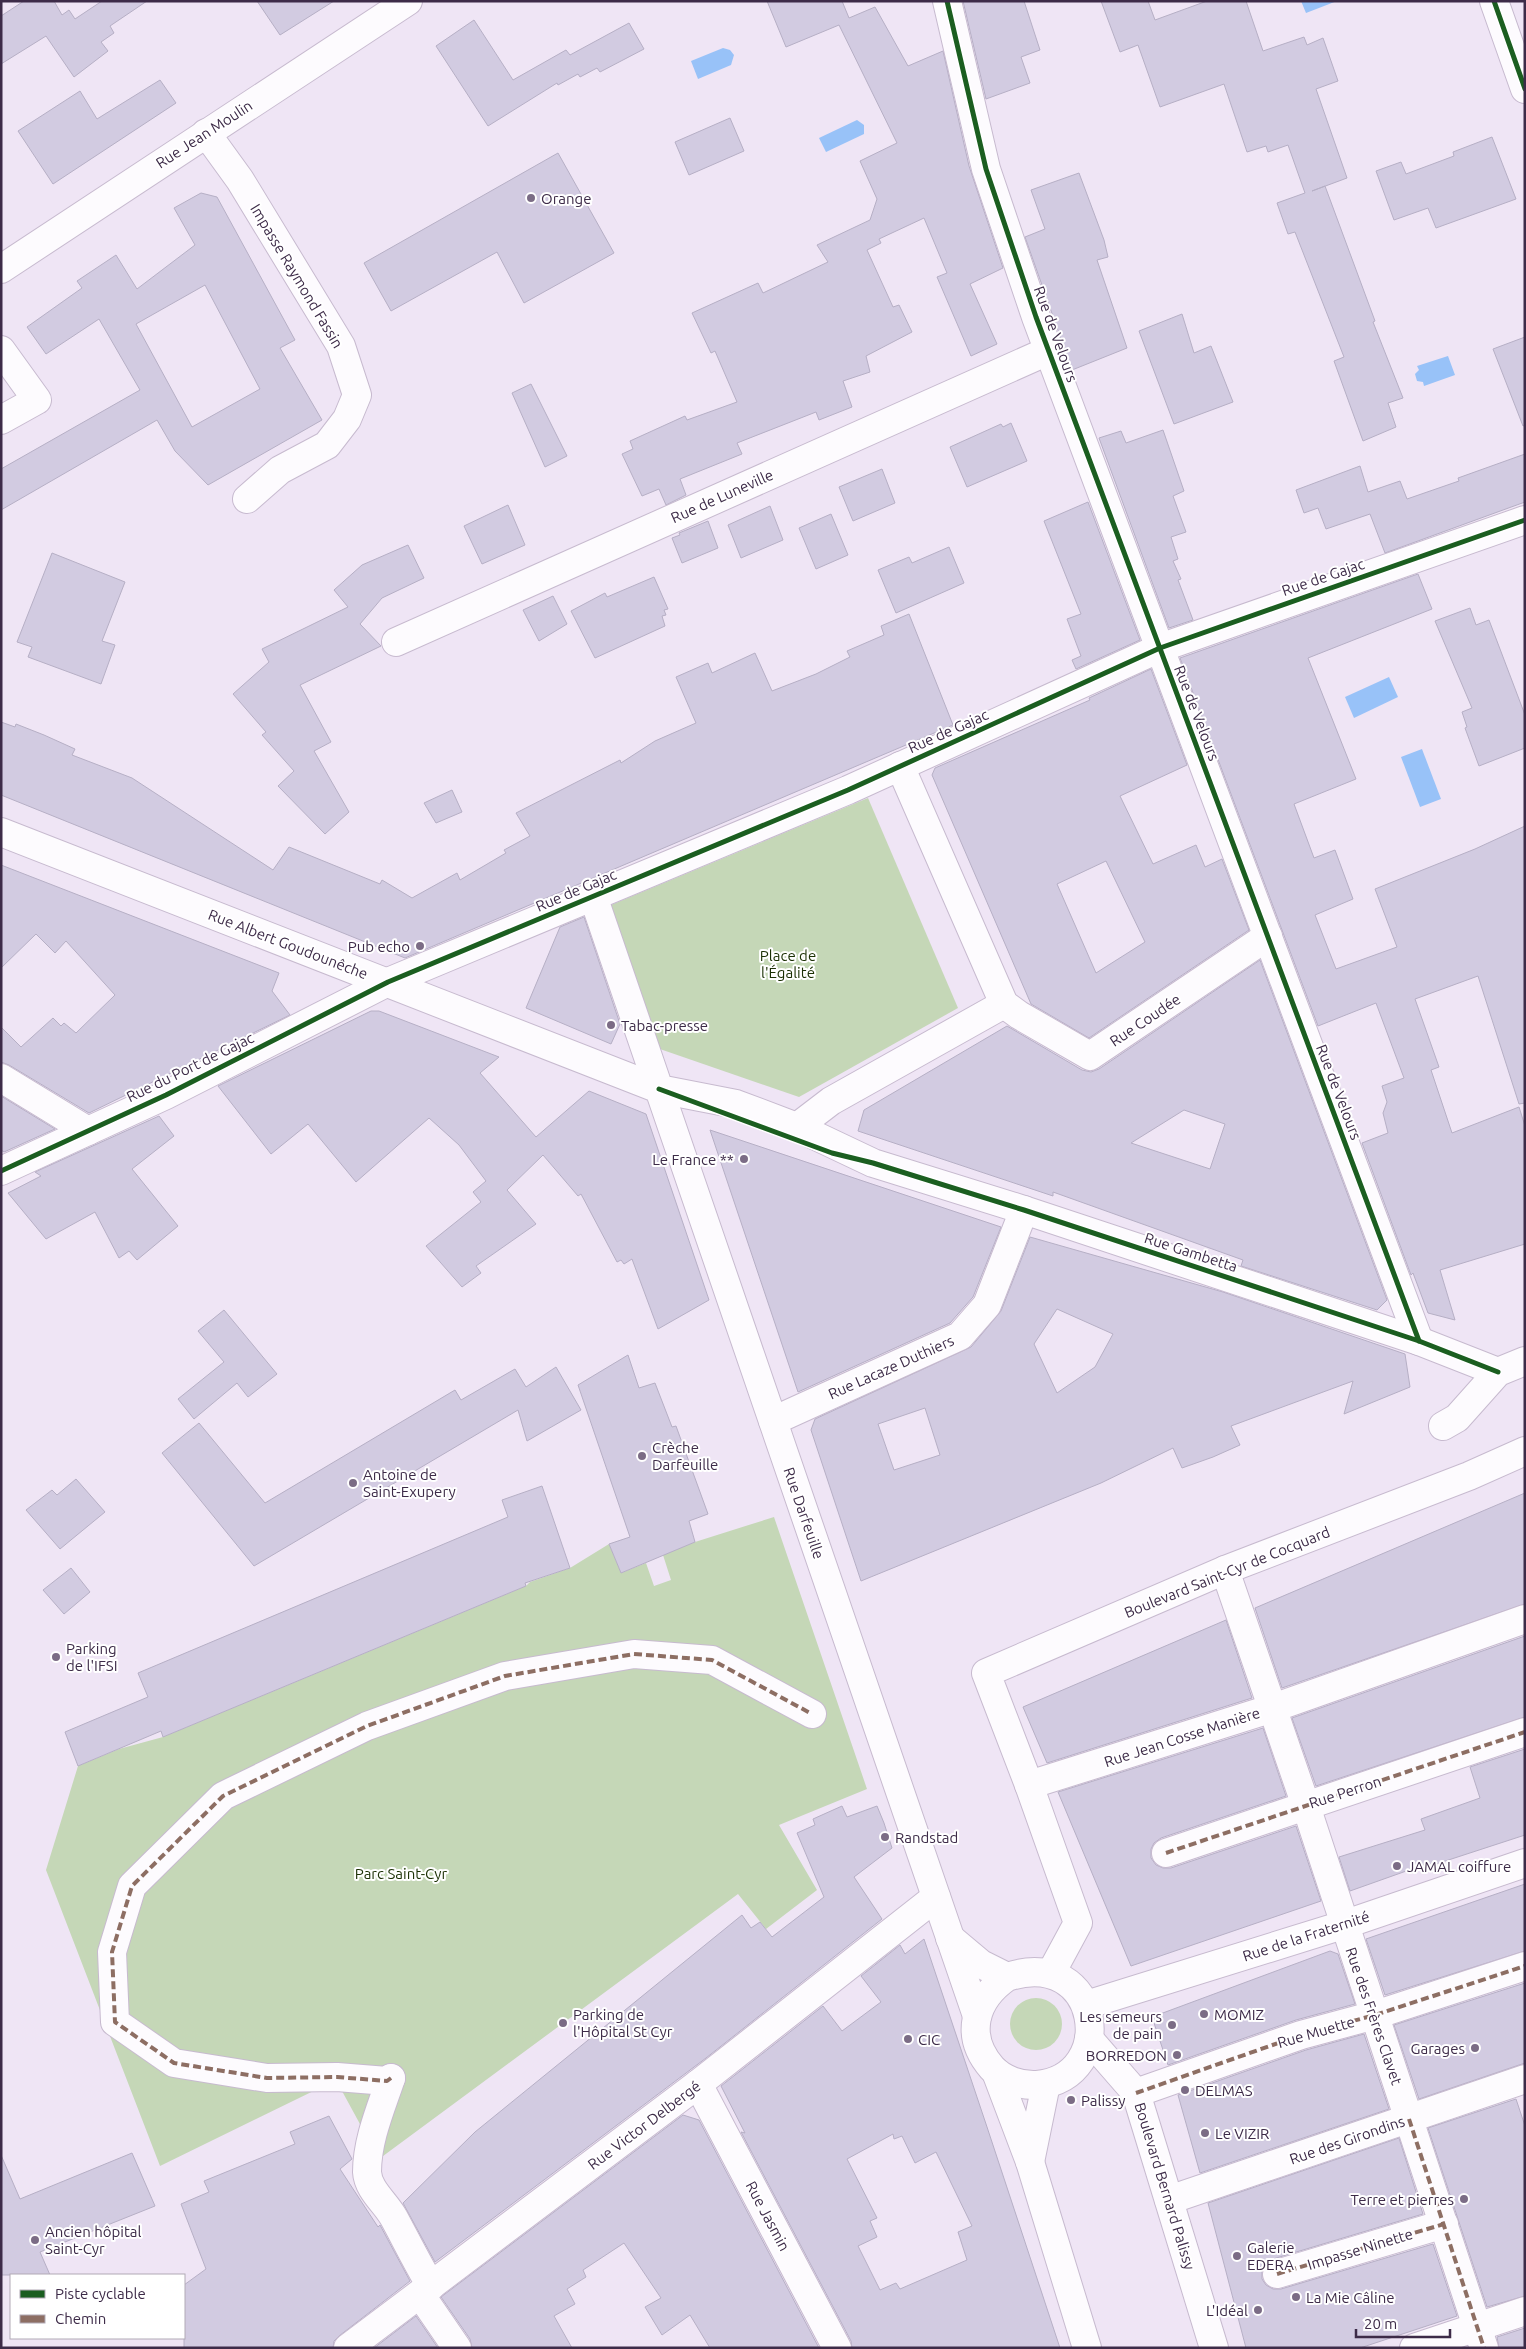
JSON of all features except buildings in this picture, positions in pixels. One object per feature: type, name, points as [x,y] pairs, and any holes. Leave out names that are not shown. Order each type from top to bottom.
[{"type":"street","name":"Rue Jean Moulin","points":[[1,269],[408,1]]},
{"type":"street","name":"Rue de Velours","points":[[947,1],[986,169],[1048,351],[1419,1341]]},
{"type":"street","points":[[1494,1],[1525,89]]},
{"type":"street","name":"Impasse Raymond Fassin","points":[[206,133],[240,180],[341,346],[357,395],[347,419],[327,445],[280,470],[247,498]]},
{"type":"street","points":[[1,350],[37,400],[1,420]]},
{"type":"street","name":"Rue de Luneville","points":[[396,642],[1048,351]]},
{"type":"street","name":"Rue de Gajac","points":[[388,982],[848,790],[1160,648],[1525,520]]},
{"type":"street","points":[[797,1127],[831,1101],[1011,1010],[900,766]]},
{"type":"street","name":"Rue Albert Goudounêche","points":[[1,832],[659,1088]]},
{"type":"street","points":[[594,896],[659,1088]]},
{"type":"street","name":"Rue Coudée","points":[[1011,1010],[1090,1056],[1268,936]]},
{"type":"street","name":"Rue du Port de Gajac","points":[[1,1171],[166,1094],[388,982]]},
{"type":"street","points":[[1,1078],[88,1130]]},
{"type":"street","name":"Rue Gambetta","points":[[659,1088],[736,1104],[797,1127],[873,1163],[1024,1210],[1419,1341],[1498,1372]]},
{"type":"street","name":"Rue Darfeuille","points":[[659,1088],[977,2016]]},
{"type":"street","name":"Rue Lacaze Duthiers","points":[[773,1421],[960,1336],[988,1305],[1024,1210]]},
{"type":"street","points":[[1443,1426],[1457,1418],[1498,1372],[1525,1361]]},
{"type":"street","name":"Boulevard Saint-Cyr de Cocquard","points":[[1029,1786],[986,1673],[1225,1570],[1469,1476],[1525,1451]]},
{"type":"street","name":"Rue des Frères Clavet","points":[[1225,1570],[1306,1806],[1343,1925],[1375,2015],[1481,2337]]},
{"type":"street","name":"Rue Jean Cosse Manière","points":[[1029,1786],[1273,1708],[1525,1619]]},
{"type":"street","points":[[457,2348],[425,2290],[393,2216],[375,2192],[367,2174],[370,2144],[391,2078],[386,2081],[337,2077],[267,2078],[174,2063],[115,2022],[112,1952],[132,1886],[223,1796],[367,1726],[506,1676],[634,1654],[712,1660],[812,1714]]},
{"type":"street","name":"Rue Perron","points":[[1166,1853],[1525,1732]]},
{"type":"street","points":[[1029,1786],[1078,1923],[1051,1973]]},
{"type":"street","name":"Rue de la Fraternité","points":[[1086,2005],[1343,1925],[1525,1863]]},
{"type":"street","name":"Rue Victor Delbergé","points":[[348,2348],[698,2084],[936,1897]]},
{"type":"street","points":[[949,1937],[981,1964],[1007,1977]]},
{"type":"street","name":"Rue Muette","points":[[1136,2093],[1300,2035],[1375,2015],[1525,1966]]},
{"type":"street","points":[[996,2072],[1011,2081],[1028,2085],[1046,2084],[1061,2078],[1075,2068],[1084,2054],[1089,2039],[1090,2022],[1086,2005],[1077,1992],[1065,1981],[1051,1973],[1037,1970],[1023,1971],[1007,1977],[993,1986],[983,2000],[977,2016],[976,2032],[979,2046],[986,2060],[996,2072],[1030,2162],[1087,2348]]},
{"type":"street","name":"Boulevard Bernard Palissy","points":[[1089,2039],[1136,2093],[1214,2348]]},
{"type":"street","name":"Rue des Girondins","points":[[1169,2200],[1525,2079]]},
{"type":"street","name":"Rue Jasmin","points":[[698,2084],[837,2348]]},
{"type":"street","points":[[1030,2162],[1046,2084]]},
{"type":"street","name":"Impasse Ninette","points":[[1277,2274],[1444,2224]]},
{"type":"street","points":[[1414,2348],[1481,2337],[1525,2311]]},
{"type":"green space","name":"Place de l'Égalité","points":[[868,798],[958,1008],[799,1097],[657,1048],[606,907]]},
{"type":"green space","name":"Parc Saint-Cyr","points":[[774,1517],[867,1789],[779,1825],[817,1890],[766,1929],[738,1894],[379,2159],[336,2080],[160,2166],[46,1870],[78,1766],[119,1749],[163,1737],[526,1586],[530,1582],[570,1568],[609,1544],[621,1573],[646,1563],[654,1586],[671,1580],[663,1555],[695,1542]]},
{"type":"green space","points":[[1031,1998],[1041,1998],[1055,2005],[1062,2019],[1062,2029],[1055,2043],[1041,2050],[1031,2050],[1021,2046],[1014,2039],[1010,2029],[1010,2019],[1014,2009],[1021,2002]]},
{"type":"water","points":[[1301,1],[1337,1],[1306,13]]},
{"type":"water","points":[[723,48],[730,50],[734,55],[731,65],[698,79],[691,61]]},
{"type":"water","points":[[857,120],[864,125],[864,134],[826,152],[819,138]]},
{"type":"water","points":[[1448,356],[1455,375],[1424,386],[1423,382],[1417,381],[1415,374],[1419,370],[1417,366]]},
{"type":"water","points":[[1389,677],[1398,697],[1354,718],[1345,697]]},
{"type":"water","points":[[1422,749],[1441,799],[1420,807],[1401,757]]},
{"type":"marked path","points":[[391,2078],[387,2081],[337,2077],[267,2078],[174,2063],[115,2022],[112,1952],[132,1886],[223,1796],[367,1726],[505,1676],[634,1654],[712,1660],[812,1714]]},
{"type":"marked path","points":[[1166,1853],[1525,1732]]},
{"type":"marked path","points":[[1136,2093],[1301,2035],[1375,2015],[1525,1966]]},
{"type":"marked path","points":[[1409,2119],[1484,2348]]},
{"type":"marked path","points":[[1277,2274],[1444,2224]]},
{"type":"cycle path","points":[[947,1],[986,169],[1036,317],[1419,1341]]},
{"type":"cycle path","points":[[1494,1],[1525,89]]},
{"type":"cycle path","points":[[1,1171],[166,1095],[388,982],[848,790],[1160,648],[1525,520]]},
{"type":"cycle path","points":[[659,1089],[832,1153],[873,1163],[1024,1210],[1419,1341],[1498,1372]]},
{"type":"place","name":"Orange","points":[[531,198]]},
{"type":"place","name":"Pub echo","points":[[420,946]]},
{"type":"place","name":"Tabac-presse","points":[[611,1025]]},
{"type":"place","name":"Le France **","points":[[744,1159]]},
{"type":"place","name":"Crèche Darfeuille","points":[[642,1456]]},
{"type":"place","name":"Antoine de Saint-Exupery","points":[[353,1483]]},
{"type":"place","name":"Parking de l'IFSI","points":[[56,1657]]},
{"type":"place","name":"Randstad","points":[[885,1837]]},
{"type":"place","name":"JAMAL coiffure","points":[[1397,1866]]},
{"type":"place","name":"MOMIZ","points":[[1204,2014]]},
{"type":"place","name":"Parking de l'Hôpital St Cyr","points":[[563,2023]]},
{"type":"place","name":"Les semeurs de pain","points":[[1172,2025]]},
{"type":"place","name":"CIC","points":[[908,2039]]},
{"type":"place","name":"Garages","points":[[1475,2048]]},
{"type":"place","name":"BORREDON","points":[[1177,2055]]},
{"type":"place","name":"DELMAS","points":[[1185,2090]]},
{"type":"place","name":"Palissy","points":[[1071,2100]]},
{"type":"place","name":"Le VIZIR","points":[[1205,2133]]},
{"type":"place","name":"Terre et pierres","points":[[1464,2199]]},
{"type":"place","name":"Ancien hôpital Saint-Cyr","points":[[35,2240]]},
{"type":"place","name":"Galerie EDERA","points":[[1237,2256]]},
{"type":"place","name":"La Mie Câline","points":[[1296,2297]]},
{"type":"place","name":"L'Idéal","points":[[1258,2310]]}]
